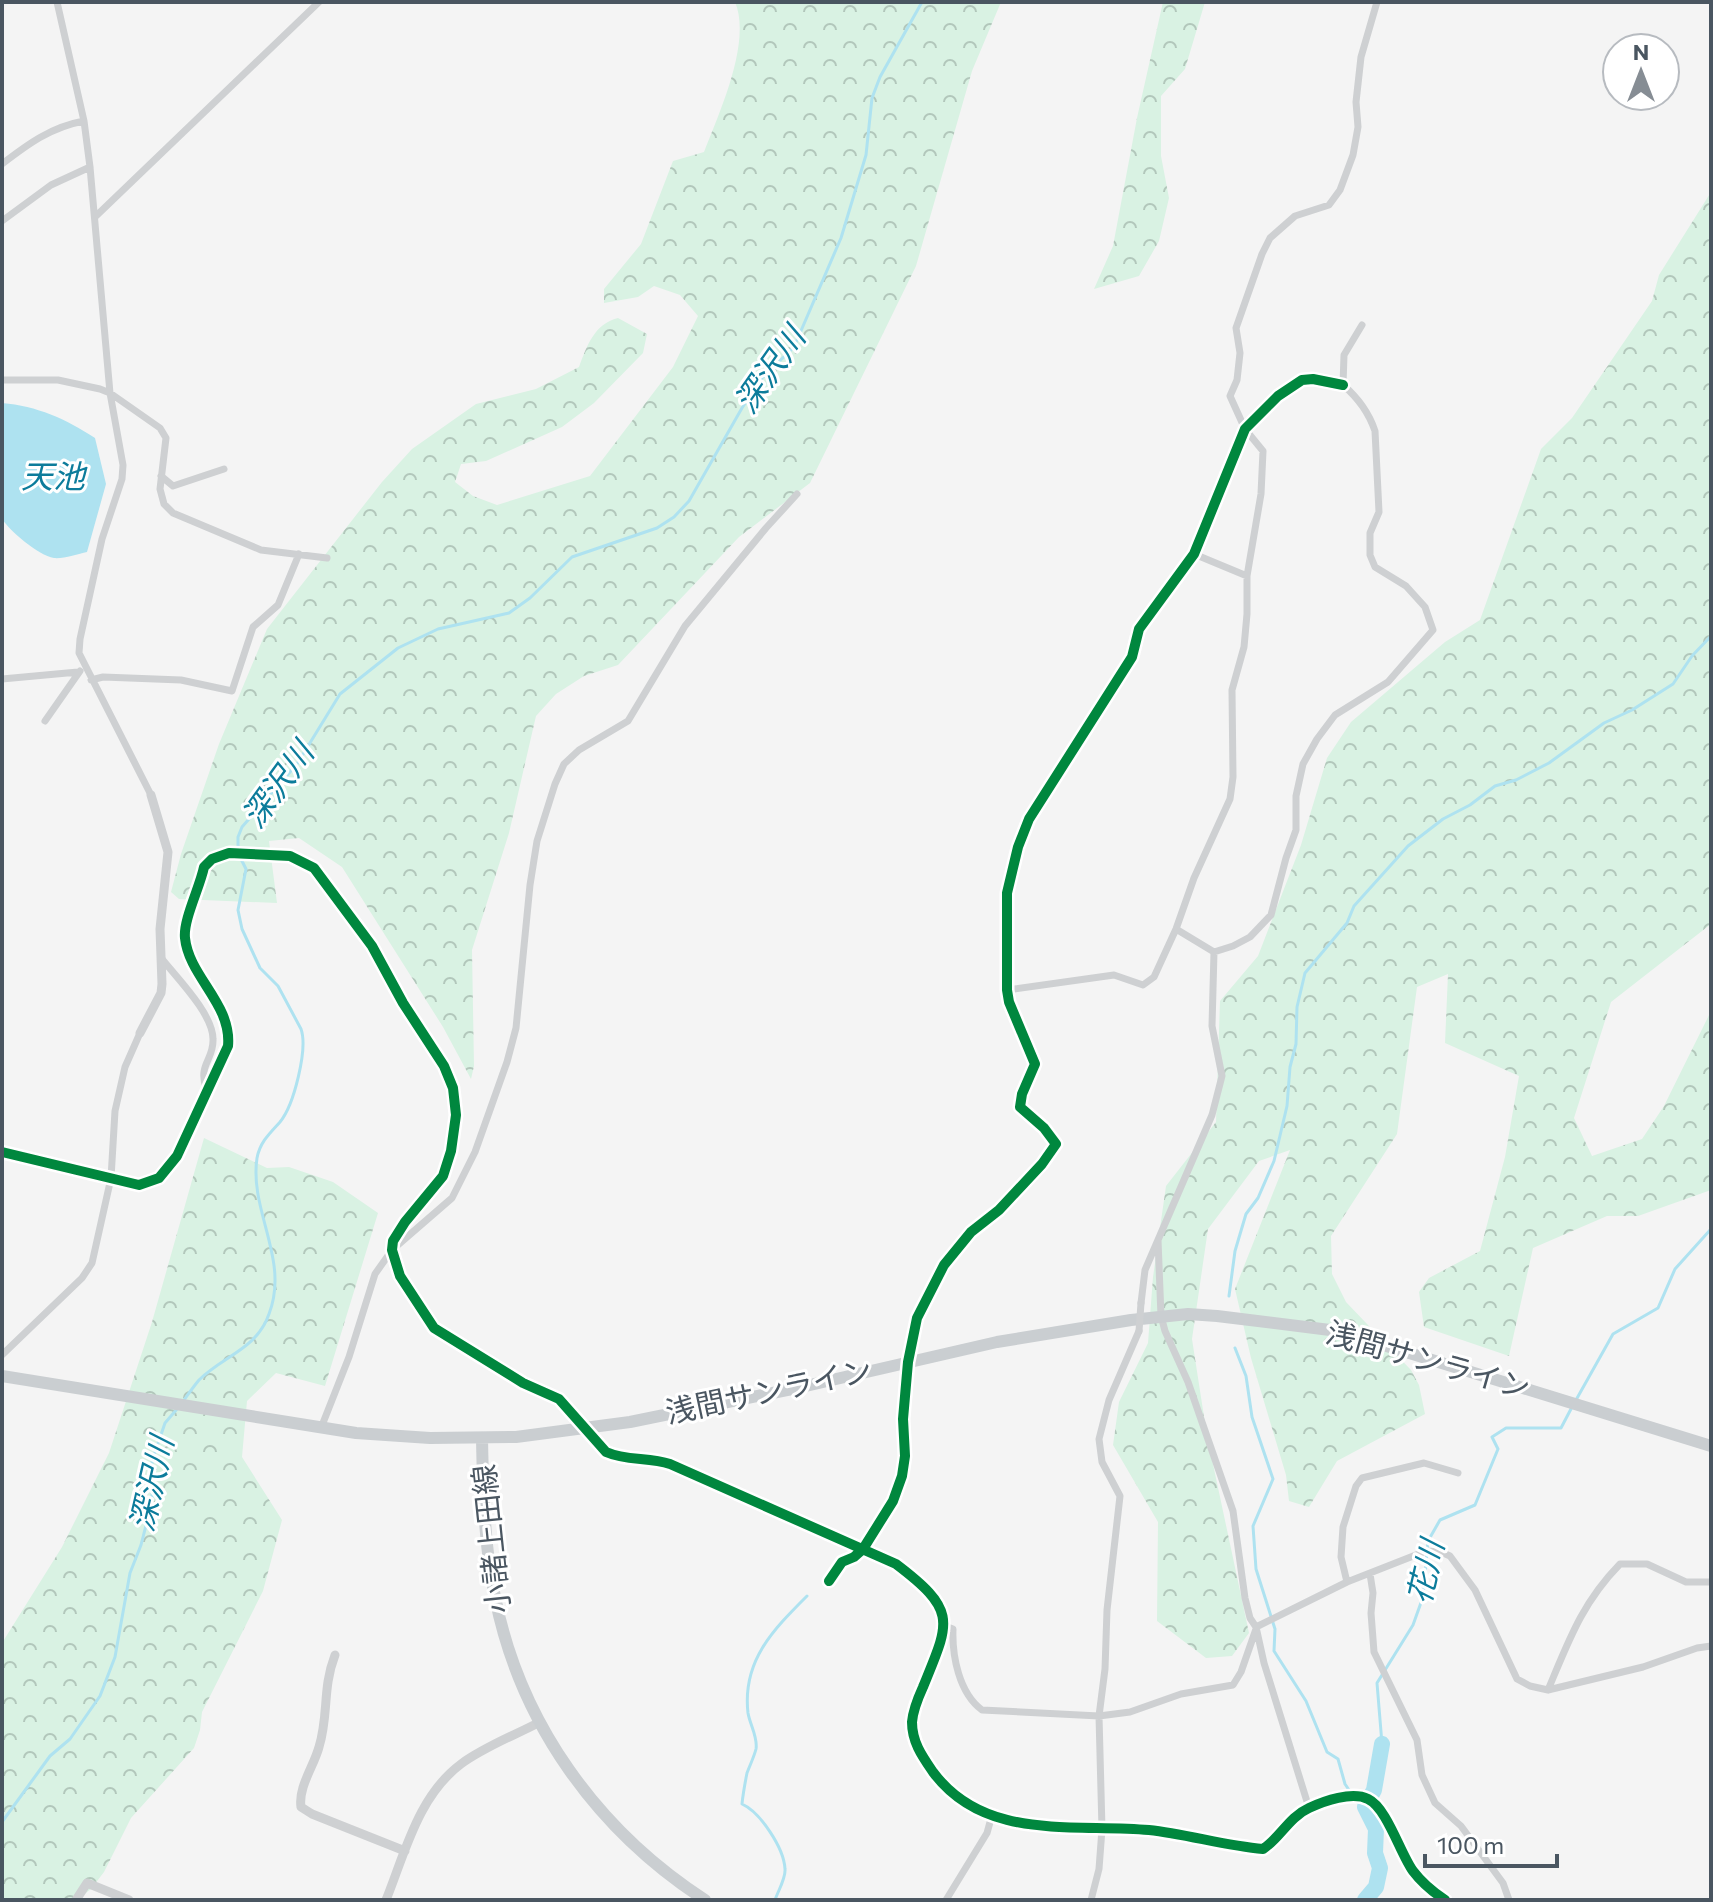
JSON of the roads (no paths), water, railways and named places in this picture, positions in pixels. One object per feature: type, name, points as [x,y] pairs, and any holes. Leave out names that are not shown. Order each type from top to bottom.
[{"type":"main road","name":"浅間サンライン","points":[[2,1376],[305,1426],[389,1436],[482,1438],[585,1430],[783,1391],[997,1342],[1161,1316],[1217,1316],[1338,1331],[1711,1446]]},
{"type":"main road","name":"小諸上田線","points":[[482,1438],[486,1540],[494,1595],[514,1669],[538,1723],[560,1760],[613,1824],[665,1872],[705,1900]]},
{"type":"street","points":[[2,1355],[82,1278],[92,1263],[111,1178],[115,1111],[125,1067],[161,993],[160,929],[168,852],[151,795],[91,680],[81,670],[79,653],[83,625],[102,539],[122,479],[123,465],[110,393],[84,121],[57,2]]},
{"type":"street","points":[[95,217],[319,2]]},
{"type":"street","points":[[1007,990],[1114,975],[1143,985],[1154,977],[1230,799],[1233,777],[1232,690],[1244,647],[1247,576],[1261,494],[1263,451],[1245,429],[1230,396],[1237,380],[1240,353],[1236,328],[1257,264],[1270,238],[1295,216],[1329,205],[1340,190],[1353,155],[1358,127],[1356,102],[1361,57],[1377,2]]},
{"type":"street","points":[[2,164],[60,125],[84,121]]},
{"type":"street","points":[[2,221],[51,185],[90,167]]},
{"type":"street","points":[[1343,385],[1344,355],[1362,325]]},
{"type":"street","points":[[2,380],[58,380],[110,393],[160,428],[166,438],[160,489],[164,504],[173,513],[245,546],[327,558]]},
{"type":"street","points":[[829,1581],[842,1562],[863,1549],[893,1501],[902,1476],[908,1362],[917,1318],[944,1265],[971,1232],[999,1210],[1056,1144],[1044,1128],[1020,1107],[1035,1064],[1007,990],[1007,893],[1018,847],[1029,819],[1132,657],[1139,629],[1194,554],[1245,429],[1278,396],[1302,380],[1343,385],[1354,394],[1375,431],[1379,512],[1370,533],[1370,555],[1375,567],[1406,586],[1425,607],[1432,635],[1388,682],[1335,715],[1317,739],[1303,764],[1296,796],[1296,830],[1271,915],[1250,937],[1214,952],[1176,929]]},
{"type":"street","points":[[161,476],[173,486],[224,469]]},
{"type":"street","points":[[321,1428],[349,1357],[375,1274],[392,1250],[452,1198],[475,1152],[516,1028],[537,841],[564,764],[579,750],[628,721],[685,626],[797,494]]},
{"type":"street","points":[[91,680],[103,677],[181,680],[232,691],[253,627],[278,605],[299,554]]},
{"type":"street","points":[[1194,554],[1247,576]]},
{"type":"street","points":[[2,679],[81,670]]},
{"type":"street","points":[[45,721],[81,670]]},
{"type":"street","points":[[2,1152],[139,1185],[159,1178],[177,1156],[228,1046],[229,1029],[189,956],[184,935],[204,867],[212,859],[229,853],[290,856],[314,868],[372,946],[403,1003],[444,1066],[453,1088],[456,1115],[451,1151],[443,1176],[405,1222],[393,1241],[392,1250],[400,1276],[434,1328],[523,1383],[559,1399],[606,1452],[616,1457],[655,1459],[670,1464],[896,1564],[913,1576],[938,1605],[945,1626],[942,1641],[913,1712],[913,1735],[919,1752],[944,1786],[961,1800],[992,1815],[1024,1824],[1056,1829],[1118,1827],[1263,1849],[1286,1824],[1309,1808],[1354,1795],[1371,1801],[1379,1809],[1412,1869],[1423,1883],[1445,1900]]},
{"type":"street","points":[[1091,1900],[1099,1869],[1102,1829],[1099,1716],[1120,1496],[1102,1462],[1099,1439],[1109,1400],[1139,1331],[1145,1270],[1212,1115],[1222,1076],[1212,1026],[1214,952]]},
{"type":"street","points":[[162,959],[210,1023],[213,1038],[202,1076],[206,1088]]},
{"type":"street","points":[[1158,1240],[1161,1316],[1188,1382],[1233,1511],[1250,1618],[1256,1627],[1264,1663],[1309,1808]]},
{"type":"street","points":[[1347,1582],[1341,1557],[1343,1527],[1356,1486],[1362,1478],[1424,1463],[1458,1473]]},
{"type":"street","points":[[945,1626],[953,1629],[952,1649],[967,1692],[973,1703],[982,1710],[1099,1716],[1130,1712],[1181,1694],[1233,1685],[1246,1659],[1256,1627],[1347,1582],[1426,1551],[1450,1556],[1475,1590],[1517,1679],[1530,1686],[1548,1690],[1643,1667],[1711,1646]]},
{"type":"street","points":[[1548,1690],[1579,1615],[1602,1582],[1620,1564],[1647,1564],[1686,1582],[1711,1582]]},
{"type":"street","points":[[1370,1574],[1374,1652],[1417,1740],[1422,1775],[1435,1803],[1461,1826],[1503,1883],[1509,1900]]},
{"type":"street","points":[[335,1655],[325,1685],[320,1745],[300,1796],[301,1807],[405,1851]]},
{"type":"street","points":[[386,1900],[422,1810],[449,1774],[479,1753],[538,1723]]},
{"type":"street","points":[[946,1900],[987,1833],[992,1815]]},
{"type":"street","points":[[76,1900],[87,1883],[129,1900]]},
{"type":"water","name":"天池","points":[[2,403],[51,414],[95,438],[106,484],[87,552],[62,558],[48,556],[25,542],[2,519]]},
{"type":"waterway","name":"深沢川","points":[[184,1400],[199,1380],[256,1336],[269,1314],[275,1274],[258,1197],[257,1158],[263,1142],[280,1122],[290,1103],[303,1050],[301,1029],[278,986],[260,968],[242,929],[238,910],[246,869],[238,853],[238,837],[242,827],[297,764],[340,694],[398,648],[438,629],[509,613],[530,598],[572,557],[657,528],[674,517],[689,501],[762,378],[794,347],[841,238],[866,155],[872,98],[880,77],[922,2]]},
{"type":"waterway","points":[[1229,1296],[1235,1251],[1246,1214],[1258,1198],[1274,1161],[1287,1106],[1290,1067],[1296,1044],[1297,1007],[1305,973],[1347,923],[1354,906],[1408,846],[1495,786],[1516,780],[1549,763],[1604,723],[1632,710],[1673,684],[1692,656],[1711,636]]},
{"type":"waterway","name":"花川","points":[[1576,1400],[1613,1334],[1658,1308],[1675,1269],[1711,1229]]},
{"type":"waterway","points":[[1235,1348],[1246,1376],[1252,1417],[1273,1479],[1253,1526],[1256,1569],[1275,1629],[1274,1651],[1306,1701],[1327,1752],[1338,1759],[1345,1784],[1357,1802],[1365,1807]]},
{"type":"waterway","name":"花川","points":[[1382,1744],[1377,1683],[1413,1625],[1423,1597],[1428,1541],[1440,1520],[1475,1505],[1498,1449],[1492,1437],[1506,1428],[1561,1428],[1572,1407]]},
{"type":"waterway","name":"深沢川","points":[[2,1822],[50,1756],[70,1739],[100,1696],[115,1657],[130,1573],[152,1502],[152,1461],[165,1423],[177,1409]]},
{"type":"waterway","points":[[775,1900],[785,1873],[784,1861],[776,1841],[763,1823],[742,1804],[756,1744],[747,1694],[762,1648],[807,1596]]},
{"type":"waterway","name":"花川","points":[[1365,1900],[1376,1887],[1380,1868],[1375,1853],[1376,1829],[1365,1807],[1374,1790],[1382,1744]]}]
